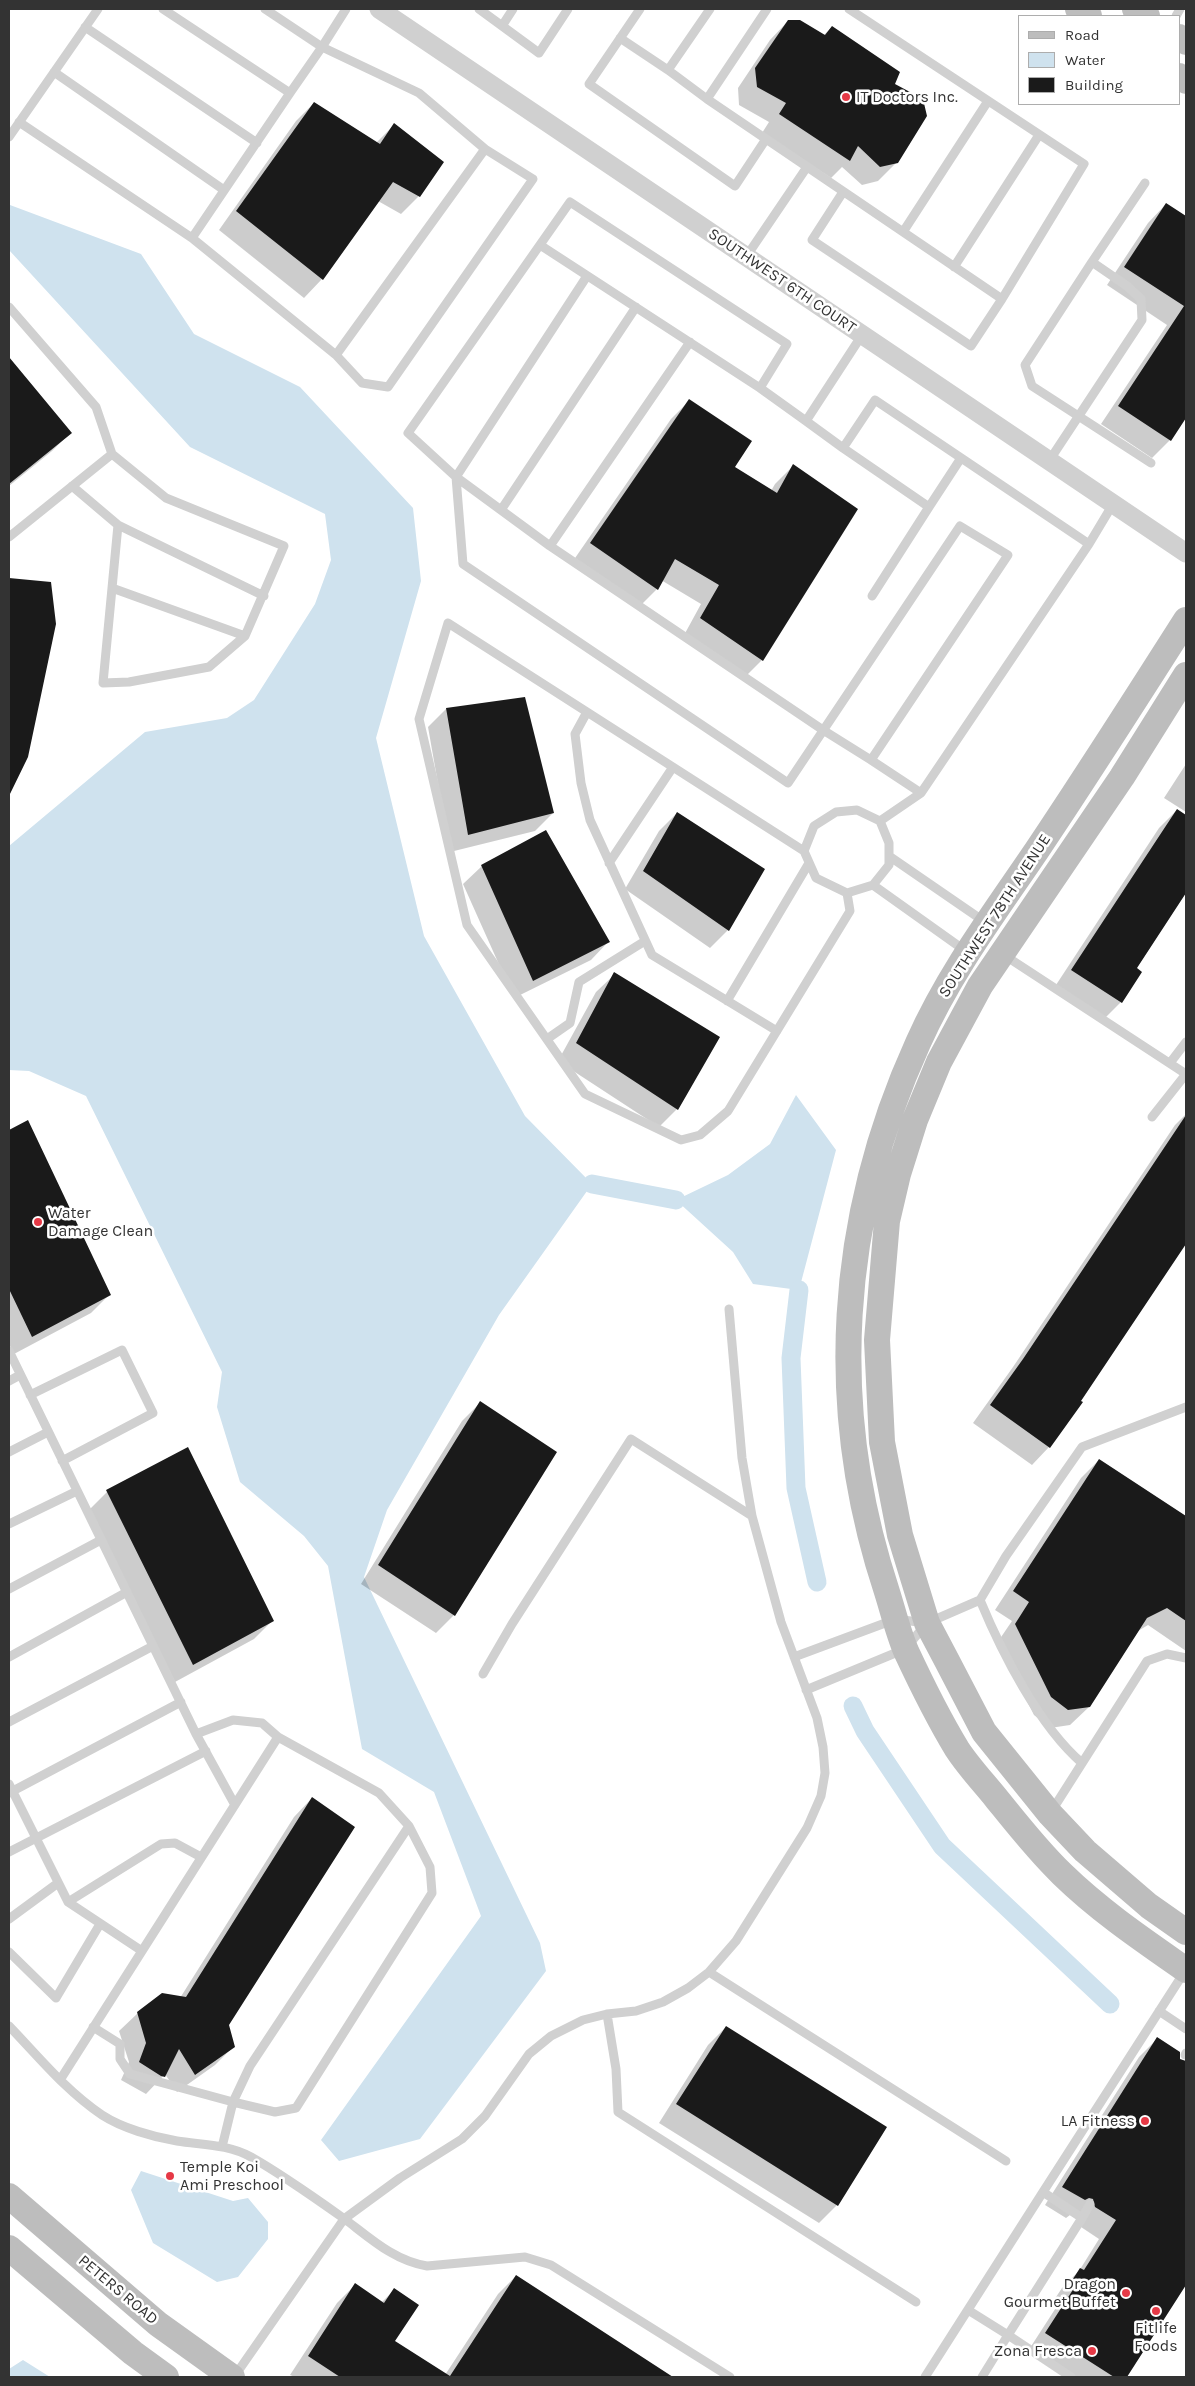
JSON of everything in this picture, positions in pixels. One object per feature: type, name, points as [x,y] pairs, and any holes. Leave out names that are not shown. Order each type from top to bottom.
[{"type":"street","name":"SOUTHWEST 6TH COURT","points":[[379,9],[1186,553]]},
{"type":"street","name":"SOUTHWEST 78TH AVENUE","points":[[1186,620],[1097,761],[946,985],[917,1043],[888,1117],[872,1171],[860,1226],[850,1298],[847,1360],[852,1445],[871,1543],[905,1649],[958,1750],[1025,1834],[1063,1875],[1129,1931],[1186,1969]]},
{"type":"street","name":"SOUTHWEST 78TH AVENUE","points":[[1186,675],[1122,777],[980,986],[939,1062],[915,1120],[898,1174],[887,1222],[877,1340],[882,1442],[900,1535],[928,1624],[984,1732],[1050,1814],[1085,1852],[1150,1906],[1186,1932]]},
{"type":"street","points":[[1003,954],[1008,893]]},
{"type":"street","points":[[980,986],[987,923]]},
{"type":"street","name":"PETERS ROAD","points":[[9,2196],[158,2324],[233,2377]]},
{"type":"street","points":[[9,2248],[166,2377]]},
{"type":"lane","points":[[9,137],[98,9]]},
{"type":"lane","points":[[163,9],[290,93]]},
{"type":"lane","points":[[19,122],[192,238],[336,354],[362,383],[388,386],[533,179],[485,149],[419,93],[322,47],[265,9]]},
{"type":"lane","points":[[192,238],[346,9]]},
{"type":"lane","points":[[479,9],[539,53],[568,9]]},
{"type":"lane","points":[[502,26],[513,9]]},
{"type":"lane","points":[[640,9],[589,84],[735,186],[766,139]]},
{"type":"lane","points":[[668,70],[710,9]]},
{"type":"lane","points":[[707,99],[767,9]]},
{"type":"lane","points":[[843,192],[812,240],[971,346],[1002,299],[1084,164],[849,9]]},
{"type":"lane","points":[[85,27],[256,143]]},
{"type":"lane","points":[[620,38],[1002,299]]},
{"type":"lane","points":[[54,72],[224,190]]},
{"type":"lane","points":[[902,232],[988,101]]},
{"type":"lane","points":[[954,267],[1039,135]]},
{"type":"lane","points":[[336,354],[485,149]]},
{"type":"lane","points":[[746,256],[807,167]]},
{"type":"lane","points":[[1145,183],[1025,365],[1032,386],[1151,463]]},
{"type":"lane","points":[[760,388],[787,344],[570,202],[408,433],[456,477],[550,546],[823,730],[921,793]]},
{"type":"lane","points":[[540,245],[760,388],[929,507]]},
{"type":"lane","points":[[1048,461],[1142,320],[1141,299],[1128,286],[1092,262]]},
{"type":"lane","points":[[587,276],[456,477],[463,564],[788,784],[960,526],[1008,555],[871,760]]},
{"type":"lane","points":[[9,307],[96,408],[112,454],[166,498],[284,546],[264,596],[244,636],[209,667],[129,682],[103,683],[118,525]]},
{"type":"lane","points":[[501,510],[636,307]]},
{"type":"lane","points":[[806,421],[862,335]]},
{"type":"lane","points":[[550,546],[690,342]]},
{"type":"lane","points":[[843,448],[875,400],[1089,544]]},
{"type":"lane","points":[[9,537],[112,454]]},
{"type":"lane","points":[[872,596],[961,458]]},
{"type":"lane","points":[[72,486],[118,525],[264,596]]},
{"type":"lane","points":[[880,821],[921,793],[1089,544],[1113,504]]},
{"type":"lane","points":[[112,588],[244,636]]},
{"type":"lane","points":[[804,851],[814,826],[836,812],[857,810],[880,821],[889,843],[889,865],[873,885],[847,893],[816,878],[804,851],[448,623],[419,720],[467,925],[585,1094],[681,1140],[700,1136],[728,1112],[850,911],[847,893]]},
{"type":"lane","points":[[587,712],[575,734],[581,783],[590,820],[652,955],[777,1031]]},
{"type":"lane","points":[[609,863],[673,767]]},
{"type":"lane","points":[[889,856],[987,923]]},
{"type":"lane","points":[[728,1001],[809,863]]},
{"type":"lane","points":[[873,885],[968,952]]},
{"type":"lane","points":[[547,1040],[570,1023],[579,982],[645,941]]},
{"type":"lane","points":[[1003,954],[1186,1074],[1152,1117]]},
{"type":"lane","points":[[1170,1063],[1186,1042]]},
{"type":"lane","points":[[233,2377],[344,2219],[400,2178],[462,2139],[485,2116],[529,2054],[551,2036],[583,2020],[607,2014],[636,2011],[663,2002],[688,1988],[709,1972],[736,1941],[807,1828],[821,1796],[825,1773],[824,1746],[817,1718],[781,1622],[752,1516],[742,1458],[729,1309]]},
{"type":"lane","points":[[30,1395],[122,1350],[153,1413],[62,1460]]},
{"type":"lane","points":[[9,1351],[196,1734],[235,1805]]},
{"type":"lane","points":[[9,1381],[20,1375]]},
{"type":"lane","points":[[806,1690],[905,1649],[928,1624],[980,1600],[1006,1556],[1082,1447],[1186,1407]]},
{"type":"lane","points":[[9,1452],[48,1432]]},
{"type":"lane","points":[[483,1674],[512,1624],[631,1439],[752,1516]]},
{"type":"lane","points":[[9,1524],[78,1491]]},
{"type":"lane","points":[[9,1589],[101,1540]]},
{"type":"lane","points":[[9,1657],[127,1592]]},
{"type":"lane","points":[[980,1600],[988,1621],[1034,1705],[1070,1753],[1082,1763]]},
{"type":"lane","points":[[794,1657],[896,1619],[928,1624]]},
{"type":"lane","points":[[9,1722],[153,1646]]},
{"type":"lane","points":[[1050,1814],[1147,1662],[1167,1654],[1186,1658]]},
{"type":"lane","points":[[142,1951],[68,1902],[10,1790],[181,1702]]},
{"type":"lane","points":[[93,2027],[120,2044],[120,2059],[130,2074],[275,2112],[296,2108],[432,1893],[430,1868],[408,1826],[379,1793],[278,1737],[262,1723],[233,1720],[196,1734]]},
{"type":"lane","points":[[60,2080],[278,1737]]},
{"type":"lane","points":[[9,1852],[206,1751]]},
{"type":"lane","points":[[222,2147],[233,2102],[250,2066],[408,1826]]},
{"type":"lane","points":[[68,1902],[161,1844],[175,1843],[201,1857]]},
{"type":"lane","points":[[9,1919],[58,1883]]},
{"type":"lane","points":[[9,1952],[56,1998],[100,1924]]},
{"type":"lane","points":[[925,2377],[1186,1969]]},
{"type":"lane","points":[[709,1972],[1006,2161]]},
{"type":"lane","points":[[1158,2012],[1186,2029]]},
{"type":"lane","points":[[607,2014],[616,2069],[618,2112],[916,2302]]},
{"type":"lane","points":[[9,2026],[81,2100],[104,2116],[128,2128],[174,2140],[232,2148],[250,2156],[344,2219],[392,2254],[411,2264],[427,2266],[525,2257],[551,2264],[730,2377]]},
{"type":"lane","points":[[1043,2192],[1082,2218]]},
{"type":"lane","points":[[982,2377],[1090,2204]]},
{"type":"lane","points":[[968,2310],[1008,2335],[1065,2376]]},
{"type":"water","points":[[10,205],[141,254],[194,334],[300,387],[413,508],[421,581],[376,738],[424,936],[525,1116],[592,1184],[499,1315],[387,1510],[364,1577],[540,1943],[546,1971],[420,2139],[339,2161],[321,2140],[481,1916],[434,1792],[362,1749],[328,1566],[304,1536],[240,1482],[217,1407],[222,1372],[86,1096],[29,1071],[9,1070],[9,846],[145,732],[227,718],[254,700],[315,604],[331,560],[325,514],[190,447],[9,250]]},
{"type":"water","points":[[796,1095],[836,1150],[799,1290],[753,1284],[733,1252],[676,1200],[728,1175],[770,1144]]},
{"type":"water","points":[[141,2171],[233,2201],[248,2198],[268,2222],[268,2239],[238,2277],[217,2282],[153,2243],[131,2190]]},
{"type":"water","points":[[23,2360],[50,2377],[9,2377],[9,2369]]},
{"type":"building","points":[[788,20],[800,20],[825,35],[832,26],[900,72],[895,84],[923,99],[927,116],[898,163],[880,167],[858,146],[850,161],[779,114],[786,103],[757,87],[755,68]]},
{"type":"building","points":[[314,102],[380,144],[394,123],[444,162],[420,197],[393,182],[323,280],[236,211]]},
{"type":"building","points":[[1166,203],[1186,216],[1186,418],[1171,441],[1118,406],[1184,306],[1124,267]]},
{"type":"building","points":[[9,357],[72,433],[9,484]]},
{"type":"building","points":[[689,399],[752,441],[735,467],[777,493],[793,464],[858,509],[763,661],[700,618],[719,585],[675,559],[658,590],[590,543]]},
{"type":"building","points":[[9,578],[51,582],[56,624],[28,757],[9,796]]},
{"type":"building","points":[[525,697],[554,813],[468,835],[446,708]]},
{"type":"building","points":[[1177,809],[1186,815],[1186,893],[1137,968],[1142,972],[1122,1003],[1071,970]]},
{"type":"building","points":[[677,812],[765,869],[729,931],[643,871]]},
{"type":"building","points":[[546,830],[610,942],[533,981],[481,865]]},
{"type":"building","points":[[614,972],[720,1037],[678,1110],[576,1043]]},
{"type":"building","points":[[1186,1115],[1186,1244],[1081,1401],[1083,1402],[1050,1448],[990,1405],[1023,1359]]},
{"type":"building","points":[[28,1120],[111,1295],[32,1337],[9,1289],[9,1130]]},
{"type":"building","points":[[480,1401],[557,1452],[455,1616],[378,1565]]},
{"type":"building","points":[[188,1447],[274,1621],[193,1665],[106,1490]]},
{"type":"building","points":[[1099,1459],[1186,1516],[1186,1621],[1167,1608],[1147,1618],[1090,1707],[1068,1710],[1051,1697],[1015,1624],[1029,1602],[1013,1591]]},
{"type":"building","points":[[312,1797],[355,1827],[229,2025],[235,2047],[195,2075],[179,2049],[165,2077],[161,2076],[139,2062],[146,2043],[137,2012],[162,1993],[186,1997]]},
{"type":"building","points":[[726,2026],[887,2127],[838,2206],[676,2104]]},
{"type":"building","points":[[1157,2037],[1180,2052],[1180,2059],[1186,2061],[1186,2285],[1127,2377],[1114,2377],[1045,2333],[1076,2285],[1071,2282],[1080,2268],[1084,2270],[1116,2220],[1095,2207],[1093,2199],[1085,2200],[1062,2187]]},
{"type":"building","points":[[516,2275],[673,2377],[340,2377],[308,2356],[355,2283],[384,2303],[394,2288],[419,2305],[395,2341],[450,2376]]},
{"type":"waterway","points":[[592,1184],[676,1200]]},
{"type":"waterway","points":[[799,1290],[791,1358],[796,1488],[817,1582]]},
{"type":"waterway","points":[[853,1706],[865,1731],[942,1846],[1110,2004]]},
{"type":"place","name":"IT Doctors Inc.","points":[[846,97]]},
{"type":"place","name":"Water Damage Clean","points":[[38,1222]]},
{"type":"place","name":"LA Fitness","points":[[1145,2121]]},
{"type":"place","name":"Temple Koi Ami Preschool","points":[[170,2176]]},
{"type":"place","name":"Dragon Gourmet Buffet","points":[[1126,2293]]},
{"type":"place","name":"Fitlife Foods","points":[[1156,2311]]},
{"type":"place","name":"Zona Fresca","points":[[1092,2351]]}]
